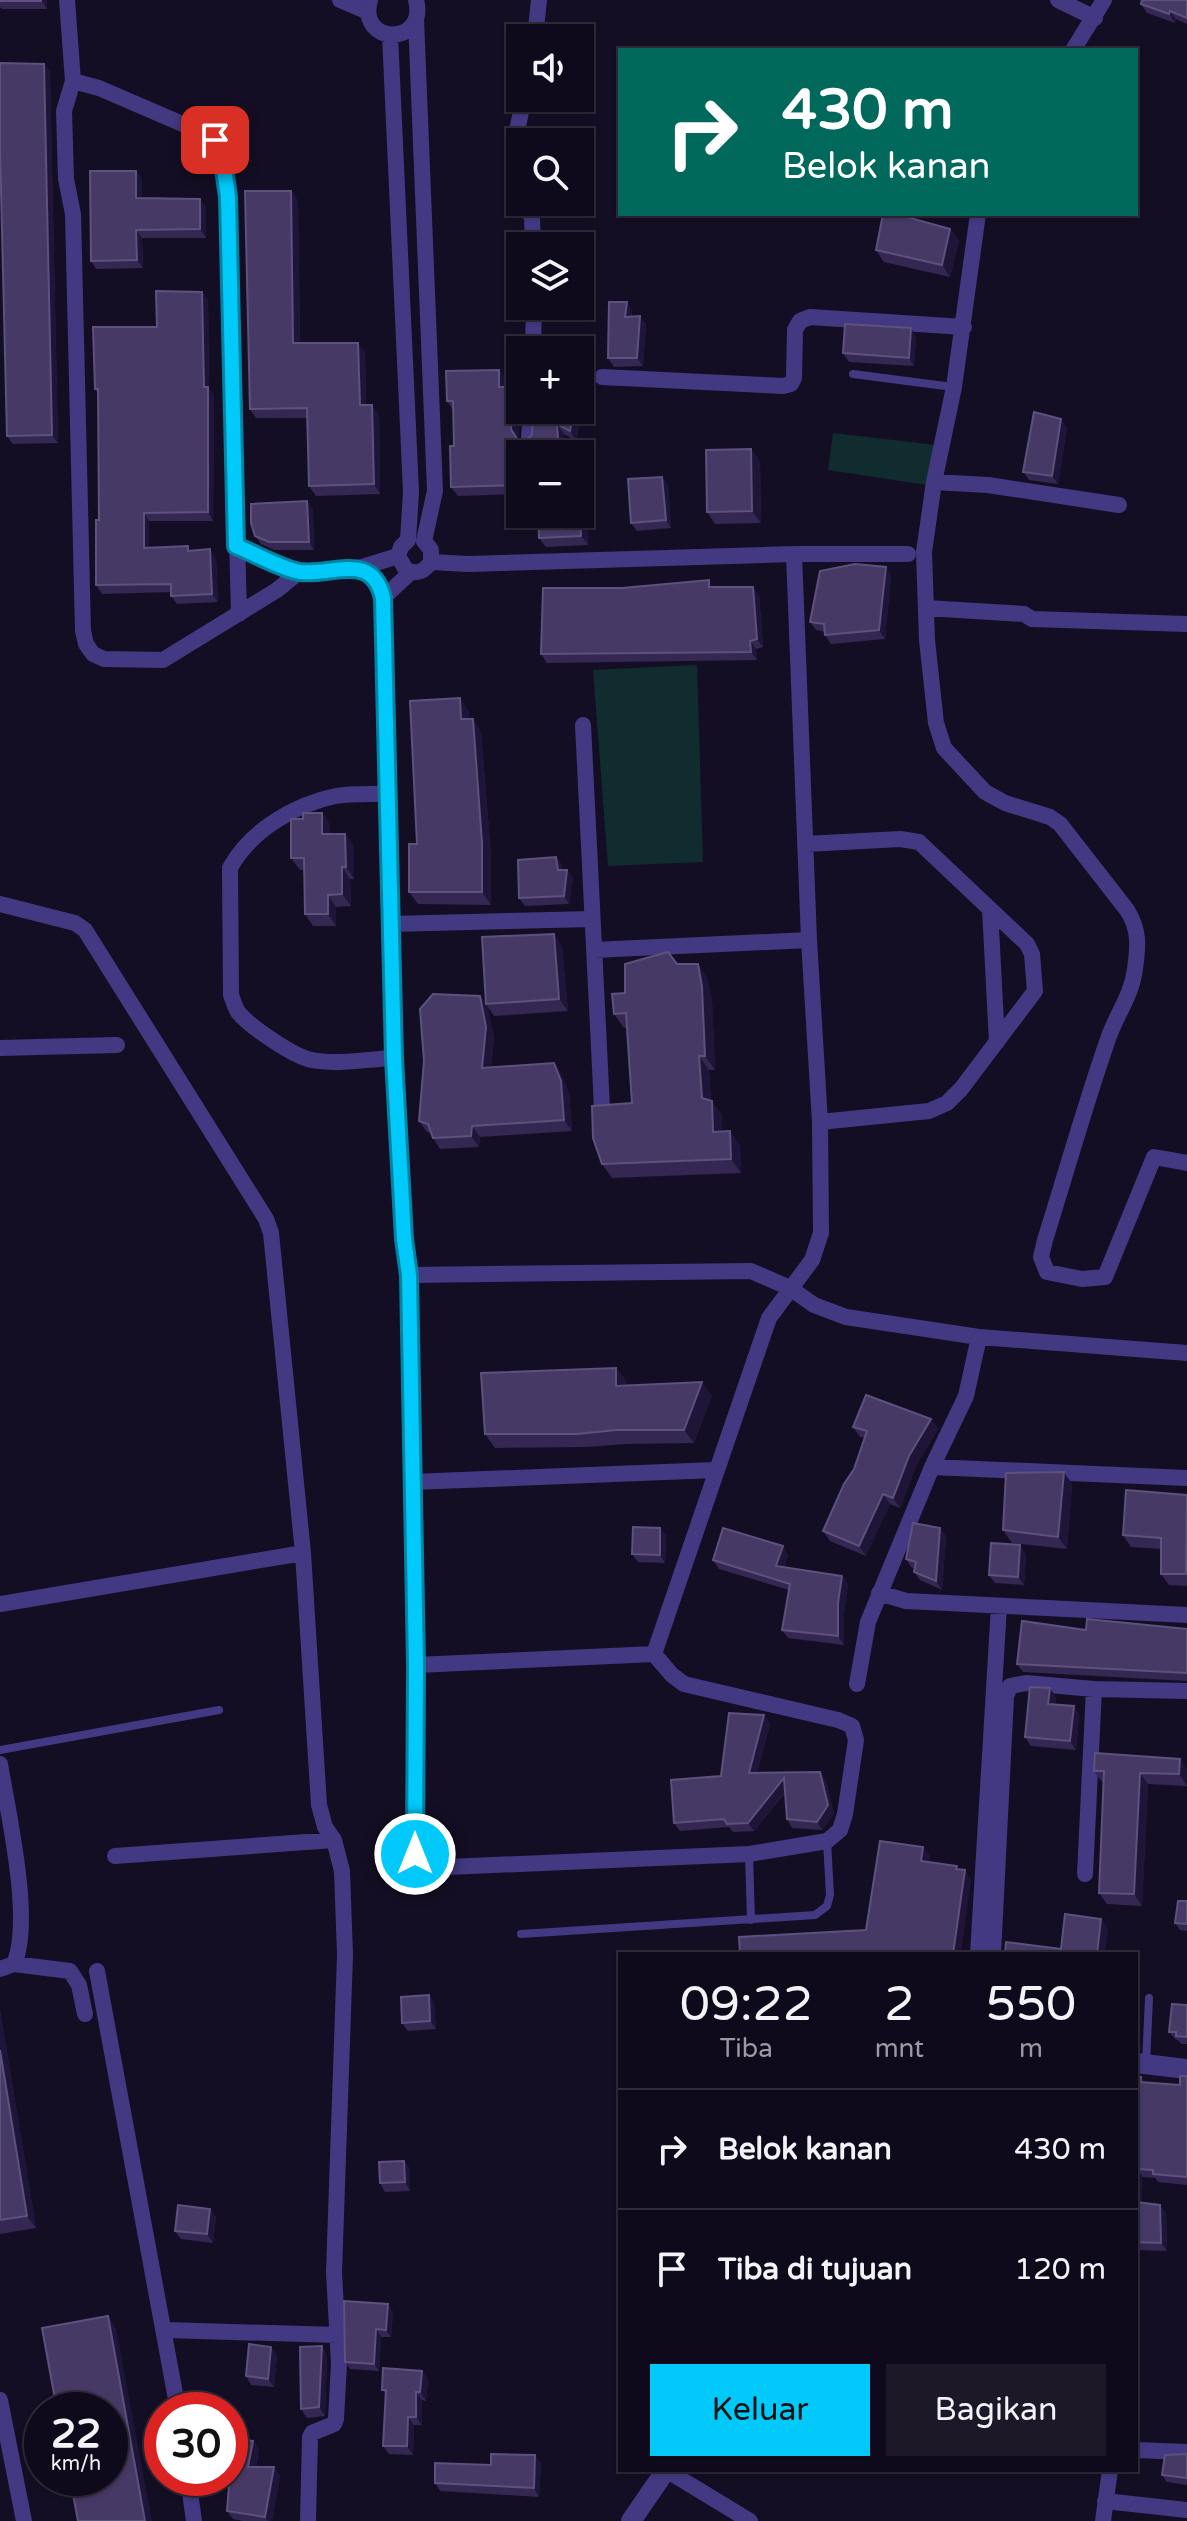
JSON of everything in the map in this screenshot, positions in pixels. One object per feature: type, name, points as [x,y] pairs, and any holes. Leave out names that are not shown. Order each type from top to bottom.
[{"type":"street","points":[[67,0],[73,81],[64,111],[66,179],[73,214],[79,514],[86,644],[93,654],[104,659],[163,660],[277,590],[299,572]]},
{"type":"street","points":[[411,572],[402,566],[398,556],[401,547],[416,541],[435,491],[416,0]]},
{"type":"street","points":[[536,24],[539,0]]},
{"type":"street","points":[[1058,0],[1095,18]]},
{"type":"street","points":[[1074,48],[1104,0]]},
{"type":"street","points":[[343,1],[369,5],[375,28],[390,35],[405,33],[416,19]]},
{"type":"street","points":[[390,35],[411,492],[416,541]]},
{"type":"street","points":[[73,81],[99,88],[208,135],[218,145],[228,197],[239,614]]},
{"type":"street","points":[[978,216],[964,327],[934,482],[924,552],[936,723],[944,748],[985,792],[1005,803],[1050,817],[1060,824],[1127,910],[1136,923],[1138,936],[1135,973],[1129,993],[1109,1035],[1045,1240],[1041,1257],[1047,1272],[1082,1279],[1105,1277],[1154,1157],[1187,1163]]},
{"type":"street","points":[[402,281],[429,281]]},
{"type":"street","points":[[602,377],[783,386],[791,384],[794,378],[795,330],[800,321],[810,317],[964,327]]},
{"type":"street","points":[[529,439],[530,424]]},
{"type":"street","points":[[934,482],[988,485],[1119,505]]},
{"type":"street","points":[[383,598],[411,572],[423,571],[431,562],[431,550],[416,541]]},
{"type":"street","points":[[236,546],[299,572],[359,568],[398,556]]},
{"type":"street","points":[[431,562],[468,564],[794,554],[908,554]]},
{"type":"street","points":[[654,1654],[769,1318],[812,1260],[821,1233],[820,1122],[809,940],[794,554]]},
{"type":"street","points":[[359,568],[380,585],[383,598],[394,1058],[404,1239],[409,1275],[416,1665],[415,1854],[418,1863],[425,1868],[749,1854],[827,1841],[840,1830],[856,1740],[852,1726],[838,1720],[684,1684],[654,1654]]},
{"type":"street","points":[[926,608],[1024,614],[1032,619],[1187,624]]},
{"type":"street","points":[[583,725],[602,1108]]},
{"type":"street","points":[[386,794],[337,796],[297,809],[264,831],[238,854],[230,868],[231,995],[237,1010],[248,1021],[298,1055],[328,1061],[394,1058]]},
{"type":"street","points":[[805,844],[900,839],[919,842],[1027,944],[1032,954],[1035,991],[947,1103],[929,1111],[820,1122]]},
{"type":"street","points":[[0,904],[75,923],[85,930],[266,1219],[271,1233],[303,1553],[319,1805],[325,1827],[334,1840],[342,1871],[345,1955],[334,2272],[338,2335],[336,2419],[334,2424],[312,2433],[308,2521]]},
{"type":"street","points":[[990,909],[997,1042]]},
{"type":"street","points":[[390,924],[592,919]]},
{"type":"street","points":[[594,950],[809,940]]},
{"type":"street","points":[[0,1048],[117,1045]]},
{"type":"street","points":[[409,1275],[751,1271],[790,1288],[814,1305],[846,1317],[979,1337],[1187,1353]]},
{"type":"street","points":[[857,1684],[868,1622],[932,1467],[966,1396],[979,1337]]},
{"type":"street","points":[[932,1467],[1187,1478]]},
{"type":"street","points":[[412,1482],[715,1470]]},
{"type":"street","points":[[0,1604],[303,1553]]},
{"type":"street","points":[[879,1593],[906,1601],[1187,1615]]},
{"type":"street","points":[[978,1952],[999,1606]]},
{"type":"street","points":[[416,1665],[654,1654]]},
{"type":"street","points":[[993,1952],[1010,1686],[1026,1683],[1094,1689],[1187,1691]]},
{"type":"street","points":[[1085,1874],[1094,1689]]},
{"type":"street","points":[[0,1764],[19,1882],[20,1943],[7,1967],[70,1971],[79,1985],[85,2014]]},
{"type":"street","points":[[115,1856],[334,1840]]},
{"type":"street","points":[[97,1971],[175,2392]]},
{"type":"street","points":[[1141,2063],[1187,2069]]},
{"type":"street","points":[[165,2330],[338,2335]]},
{"type":"street","points":[[0,2400],[24,2521]]},
{"type":"street","points":[[1138,2450],[1187,2452]]},
{"type":"street","points":[[631,2521],[665,2472]]},
{"type":"street","points":[[669,2472],[750,2521]]},
{"type":"street","points":[[1103,2521],[1110,2472]]},
{"type":"street","points":[[191,2496],[194,2521]]},
{"type":"street","points":[[1105,2501],[1187,2510]]},
{"type":"lane","points":[[853,374],[954,387]]},
{"type":"lane","points":[[0,1750],[219,1710]]},
{"type":"lane","points":[[521,1934],[815,1915],[827,1906],[830,1895],[827,1841]]},
{"type":"lane","points":[[749,1854],[751,1920]]},
{"type":"lane","points":[[1141,2063],[1149,1998]]},
{"type":"green space","points":[[833,433],[936,445],[927,485],[828,470]]},
{"type":"green space","points":[[697,665],[703,862],[608,866],[593,670]]},
{"type":"building","points":[[41,0],[41,1],[0,1]]},
{"type":"building","points":[[1142,0],[1187,0],[1187,18],[1141,4]]},
{"type":"building","points":[[0,63],[44,64],[52,435],[7,436]]},
{"type":"building","points":[[90,171],[136,171],[136,198],[200,199],[200,229],[136,230],[137,260],[91,261]]},
{"type":"building","points":[[245,191],[291,191],[293,343],[358,343],[360,405],[372,405],[374,484],[309,486],[307,408],[250,409]]},
{"type":"building","points":[[883,216],[903,216],[950,229],[942,265],[876,250]]},
{"type":"building","points":[[156,291],[202,292],[204,387],[208,387],[208,512],[144,513],[144,548],[188,546],[188,551],[210,549],[212,594],[171,596],[171,584],[96,585],[98,389],[95,389],[93,327],[157,327]]},
{"type":"building","points":[[609,302],[627,302],[625,317],[640,316],[637,358],[608,358]]},
{"type":"building","points":[[845,324],[911,328],[909,358],[843,353]]},
{"type":"building","points":[[499,370],[499,387],[506,387],[506,424],[512,424],[517,439],[526,440],[506,440],[506,485],[451,487],[453,401],[447,401],[446,371]]},
{"type":"building","points":[[1034,412],[1061,419],[1052,476],[1023,472]]},
{"type":"building","points":[[532,424],[557,424],[558,440],[526,440],[532,435]]},
{"type":"building","points":[[557,424],[571,424],[570,431]]},
{"type":"building","points":[[751,449],[752,511],[707,512],[706,450]]},
{"type":"building","points":[[662,477],[666,520],[631,523],[628,479]]},
{"type":"building","points":[[307,501],[309,542],[269,542],[255,536],[251,504]]},
{"type":"building","points":[[539,528],[581,528],[581,536],[539,538]]},
{"type":"building","points":[[855,564],[886,567],[879,630],[825,635],[824,624],[810,622],[820,571]]},
{"type":"building","points":[[709,580],[709,587],[753,587],[757,639],[750,641],[751,652],[541,654],[543,588],[622,588]]},
{"type":"building","points":[[460,698],[461,719],[473,719],[482,843],[482,892],[409,892],[409,844],[417,844],[410,701]]},
{"type":"building","points":[[303,813],[322,813],[322,834],[345,834],[346,867],[342,867],[342,894],[328,895],[328,914],[305,914],[304,858],[291,858],[291,819],[303,819]]},
{"type":"building","points":[[556,857],[558,870],[567,870],[564,896],[519,898],[518,860]]},
{"type":"building","points":[[554,934],[559,999],[486,1004],[482,937]]},
{"type":"building","points":[[668,952],[677,964],[698,964],[705,1056],[699,1056],[702,1098],[712,1101],[713,1132],[730,1131],[731,1159],[602,1164],[593,1138],[592,1106],[632,1103],[626,1013],[614,1014],[612,994],[625,993],[625,964]]},
{"type":"building","points":[[433,994],[480,996],[486,1027],[482,1068],[554,1063],[561,1081],[564,1120],[472,1126],[471,1136],[433,1138],[428,1124],[419,1121],[424,1061],[420,1009]]},
{"type":"building","points":[[616,1368],[616,1386],[702,1382],[684,1430],[485,1434],[481,1373]]},
{"type":"building","points":[[866,1395],[931,1419],[909,1456],[893,1498],[883,1494],[859,1546],[823,1531],[854,1469],[867,1431],[853,1427]]},
{"type":"building","points":[[1064,1472],[1058,1537],[1003,1530],[1006,1473]]},
{"type":"building","points":[[1126,1490],[1187,1495],[1186,1574],[1161,1574],[1161,1538],[1123,1535]]},
{"type":"building","points":[[913,1523],[940,1528],[936,1581],[914,1572],[916,1562],[906,1559]]},
{"type":"building","points":[[633,1527],[660,1528],[660,1555],[632,1554]]},
{"type":"building","points":[[723,1528],[783,1546],[776,1566],[842,1576],[838,1636],[782,1630],[790,1584],[713,1560]]},
{"type":"building","points":[[991,1543],[1020,1545],[1018,1577],[989,1575]]},
{"type":"building","points":[[1087,1619],[1187,1629],[1187,1673],[1017,1664],[1022,1621],[1086,1630]]},
{"type":"building","points":[[1030,1687],[1050,1688],[1048,1704],[1074,1706],[1070,1741],[1025,1737]]},
{"type":"building","points":[[729,1713],[764,1715],[749,1773],[820,1772],[828,1805],[817,1822],[787,1819],[784,1778],[748,1823],[727,1824],[724,1819],[674,1823],[671,1780],[721,1776]]},
{"type":"building","points":[[1095,1753],[1180,1759],[1179,1774],[1140,1773],[1134,1894],[1099,1893],[1104,1771],[1094,1771]]},
{"type":"building","points":[[880,1841],[923,1847],[921,1861],[965,1870],[953,1952],[740,1952],[739,1937],[866,1930]]},
{"type":"building","points":[[1178,1901],[1187,1901],[1187,1924],[1175,1923]]},
{"type":"building","points":[[1065,1914],[1101,1919],[1097,1952],[1005,1952],[1006,1942],[1061,1949]]},
{"type":"building","points":[[429,1995],[430,2021],[402,2023],[401,1997]]},
{"type":"building","points":[[1172,2004],[1187,2005],[1187,2037],[1169,2032]]},
{"type":"building","points":[[0,2050],[27,2216],[0,2220]]},
{"type":"building","points":[[1180,2076],[1187,2076],[1187,2177],[1153,2174],[1153,2170],[1138,2169],[1138,2077],[1141,2077],[1140,2082],[1180,2085]]},
{"type":"building","points":[[404,2161],[405,2182],[380,2183],[379,2162]]},
{"type":"building","points":[[1138,2202],[1160,2205],[1161,2243],[1138,2242]]},
{"type":"building","points":[[178,2205],[210,2209],[207,2234],[175,2231]]},
{"type":"building","points":[[344,2301],[388,2304],[386,2330],[376,2329],[374,2364],[345,2362]]},
{"type":"building","points":[[108,2316],[122,2392],[54,2392],[42,2328]]},
{"type":"building","points":[[249,2344],[271,2347],[268,2379],[246,2376]]},
{"type":"building","points":[[322,2346],[319,2407],[301,2409],[300,2347]]},
{"type":"building","points":[[383,2368],[422,2371],[420,2392],[416,2392],[416,2417],[408,2417],[407,2446],[383,2446],[386,2390],[382,2390]]},
{"type":"building","points":[[128,2427],[145,2521],[78,2521],[73,2496],[128,2496]]},
{"type":"building","points":[[248,2440],[253,2441],[248,2467]]},
{"type":"building","points":[[491,2454],[535,2455],[534,2488],[435,2483],[435,2463],[491,2465]]},
{"type":"building","points":[[1187,2454],[1187,2478],[1162,2475],[1165,2455]]},
{"type":"building","points":[[248,2467],[274,2467],[265,2517],[227,2511],[228,2496],[248,2496]]},
{"type":"route","points":[[215,140],[222,155],[228,197],[236,546],[299,572],[359,568],[380,585],[383,598],[394,1058],[404,1239],[409,1275],[416,1665],[415,1854]]}]
